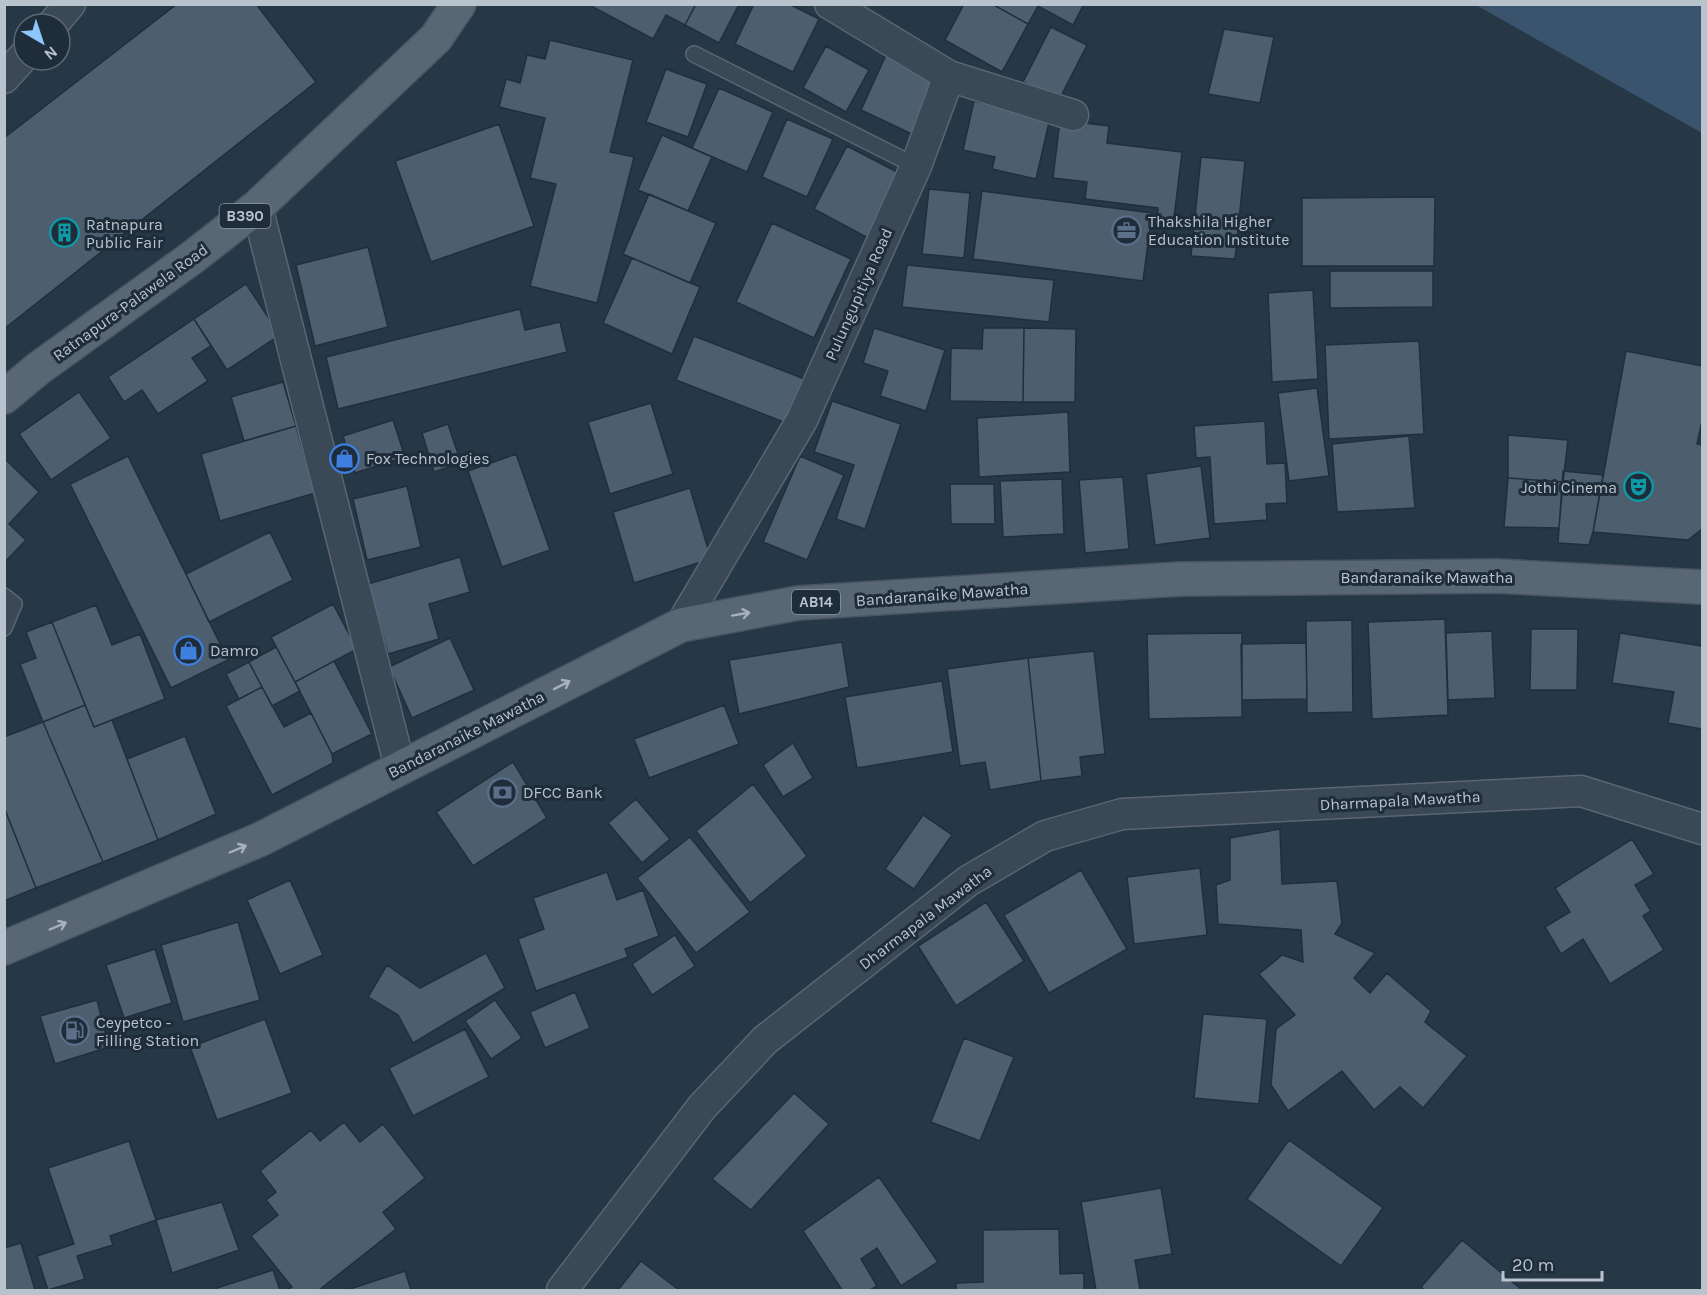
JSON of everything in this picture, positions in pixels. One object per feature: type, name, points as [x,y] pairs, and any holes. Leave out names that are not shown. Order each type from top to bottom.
[{"type":"main road","name":"Ratnapura-Palawela Road","points":[[4,397],[39,368],[193,257],[257,207],[436,38],[459,4]]},
{"type":"main road","name":"Bandaranaike Mawatha","points":[[4,948],[261,839],[681,625],[798,603],[1180,579],[1497,576],[1702,587]]},
{"type":"street","points":[[830,4],[949,76],[1072,115]]},
{"type":"street","name":"Pulungupitiya Road","points":[[681,625],[802,420],[916,166],[949,76]]},
{"type":"street","points":[[257,207],[400,767]]},
{"type":"street","name":"Dharmapala Mawatha","points":[[562,1290],[702,1107],[765,1040],[968,881],[1045,836],[1122,814],[1581,791],[1694,825],[1702,830]]},
{"type":"lane","points":[[694,54],[916,166]]},
{"type":"lane","points":[[4,596],[14,604],[4,628]]},
{"type":"water","points":[[1476,5],[1702,5],[1702,133]]},
{"type":"building","name":"Ratnapura Public Fair","points":[[177,4],[256,4],[316,82],[4,329],[4,138]]},
{"type":"building","points":[[594,4],[696,4],[685,25],[666,15],[653,39],[593,7]]},
{"type":"building","points":[[696,4],[739,4],[719,43],[685,25]]},
{"type":"building","points":[[754,4],[789,4],[819,19],[793,72],[735,44]]},
{"type":"building","points":[[964,4],[992,4],[1028,24],[1002,72],[945,40]]},
{"type":"building","points":[[992,4],[1084,4],[1073,25],[1038,6],[1028,24]]},
{"type":"building","points":[[1051,27],[1087,45],[1059,100],[1023,82]]},
{"type":"building","points":[[1224,29],[1274,37],[1260,103],[1208,94]]},
{"type":"building","points":[[550,40],[633,60],[610,152],[634,157],[597,303],[530,286],[556,184],[530,178],[545,118],[499,107],[506,79],[520,83],[527,55],[545,59]]},
{"type":"building","points":[[826,46],[869,70],[846,112],[803,88]]},
{"type":"building","points":[[886,55],[941,80],[916,136],[861,110]]},
{"type":"building","points":[[666,69],[707,84],[688,137],[646,122]]},
{"type":"building","points":[[719,88],[773,112],[747,172],[692,148]]},
{"type":"building","points":[[974,101],[1050,118],[1036,179],[992,169],[995,157],[963,150]]},
{"type":"building","points":[[787,119],[833,139],[807,197],[762,177]]},
{"type":"building","points":[[1060,120],[1109,126],[1107,143],[1182,152],[1173,226],[1157,225],[1158,208],[1085,199],[1087,182],[1053,178]]},
{"type":"building","points":[[499,124],[534,226],[431,262],[395,161]]},
{"type":"building","points":[[662,135],[712,157],[688,211],[638,190]]},
{"type":"building","points":[[847,146],[901,174],[868,238],[814,209]]},
{"type":"building","points":[[1201,157],[1245,161],[1235,259],[1191,256]]},
{"type":"building","points":[[929,189],[970,193],[964,258],[922,254]]},
{"type":"building","points":[[982,191],[1152,213],[1143,281],[973,259]]},
{"type":"building","points":[[649,194],[716,223],[690,283],[623,254]]},
{"type":"building","points":[[1435,197],[1434,266],[1302,266],[1302,198]]},
{"type":"building","points":[[772,223],[851,259],[814,338],[736,302]]},
{"type":"building","points":[[368,247],[388,327],[315,346],[296,265]]},
{"type":"building","points":[[632,258],[700,287],[672,354],[603,323]]},
{"type":"building","points":[[907,265],[1054,280],[1049,322],[902,307]]},
{"type":"building","points":[[1330,271],[1433,271],[1433,307],[1330,308]]},
{"type":"building","points":[[246,284],[280,335],[227,370],[194,319]]},
{"type":"building","points":[[1313,290],[1318,379],[1272,382],[1268,293]]},
{"type":"building","points":[[520,309],[525,330],[560,322],[567,352],[338,409],[326,357]]},
{"type":"building","points":[[194,319],[211,346],[192,358],[208,381],[158,414],[142,390],[124,402],[108,377]]},
{"type":"building","points":[[874,328],[945,350],[926,411],[880,396],[888,371],[863,363]]},
{"type":"building","points":[[983,328],[1024,328],[1023,402],[950,401],[951,348],[982,349]]},
{"type":"building","points":[[1024,328],[1076,329],[1075,402],[1023,402]]},
{"type":"building","points":[[694,336],[807,380],[789,424],[676,380]]},
{"type":"building","points":[[1419,341],[1424,434],[1329,439],[1325,345]]},
{"type":"building","points":[[1626,351],[1702,366],[1702,421],[1697,444],[1702,445],[1702,529],[1688,540],[1593,532]]},
{"type":"building","points":[[283,382],[296,426],[244,441],[231,397]]},
{"type":"building","points":[[1317,388],[1329,476],[1289,481],[1278,393]]},
{"type":"building","points":[[79,392],[111,438],[51,480],[19,434]]},
{"type":"building","points":[[832,401],[901,424],[865,529],[836,519],[854,465],[814,452]]},
{"type":"building","points":[[651,403],[673,474],[610,494],[588,422]]},
{"type":"building","points":[[1068,412],[1070,472],[979,477],[977,418]]},
{"type":"building","points":[[393,420],[405,457],[355,473],[343,436]]},
{"type":"building","points":[[1265,421],[1267,464],[1285,463],[1287,503],[1266,504],[1267,520],[1214,524],[1210,457],[1196,458],[1194,426]]},
{"type":"building","points":[[448,424],[461,463],[434,472],[422,433]]},
{"type":"building","points":[[296,426],[315,493],[220,521],[201,454]]},
{"type":"building","points":[[1508,435],[1568,440],[1563,482],[1508,478]]},
{"type":"building","points":[[1409,436],[1415,508],[1337,512],[1332,444]]},
{"type":"building","points":[[516,454],[550,550],[502,567],[468,471]]},
{"type":"building","points":[[128,456],[228,660],[171,688],[70,484]]},
{"type":"building","points":[[800,456],[844,475],[807,560],[763,542]]},
{"type":"building","points":[[4,458],[39,492],[9,524],[26,540],[4,563]]},
{"type":"building","points":[[1201,466],[1210,538],[1155,545],[1146,474]]},
{"type":"building","points":[[1563,471],[1603,475],[1589,545],[1558,543]]},
{"type":"building","points":[[1123,477],[1129,549],[1085,553],[1079,480]]},
{"type":"building","points":[[1508,478],[1563,482],[1559,528],[1504,527]]},
{"type":"building","points":[[1062,479],[1064,534],[1003,537],[1000,481]]},
{"type":"building","points":[[950,484],[994,484],[995,524],[951,524]]},
{"type":"building","points":[[407,486],[421,547],[367,560],[353,499]]},
{"type":"building","points":[[690,488],[711,559],[634,583],[613,512]]},
{"type":"building","points":[[270,532],[293,580],[209,622],[186,574]]},
{"type":"building","points":[[460,557],[470,592],[429,604],[439,639],[388,654],[368,584]]},
{"type":"building","points":[[333,604],[357,649],[295,682],[271,637]]},
{"type":"building","points":[[96,605],[112,645],[140,634],[165,699],[94,727],[52,622]]},
{"type":"building","points":[[1445,619],[1448,715],[1372,719],[1368,622]]},
{"type":"building","points":[[1352,620],[1353,712],[1307,713],[1306,621]]},
{"type":"building","points":[[52,622],[85,705],[43,722],[20,664],[36,658],[26,632]]},
{"type":"building","points":[[1531,629],[1578,629],[1577,690],[1530,690]]},
{"type":"building","points":[[1492,631],[1495,698],[1448,700],[1446,633]]},
{"type":"building","points":[[1242,633],[1242,717],[1149,719],[1147,634]]},
{"type":"building","points":[[1620,633],[1702,646],[1702,729],[1668,723],[1674,692],[1612,683]]},
{"type":"building","points":[[450,638],[474,690],[412,718],[389,667]]},
{"type":"building","points":[[842,642],[849,687],[739,714],[729,660]]},
{"type":"building","points":[[1306,643],[1307,699],[1242,700],[1241,644]]},
{"type":"building","points":[[276,647],[300,691],[272,706],[249,662]]},
{"type":"building","points":[[1094,651],[1105,754],[1080,757],[1082,776],[1041,781],[1028,658]]},
{"type":"building","points":[[1028,658],[1041,781],[990,790],[985,762],[960,766],[947,669]]},
{"type":"building","points":[[334,661],[372,734],[332,754],[295,682]]},
{"type":"building","points":[[249,662],[262,687],[239,699],[226,674]]},
{"type":"building","points":[[942,681],[953,752],[857,768],[845,697]]},
{"type":"building","points":[[262,687],[284,727],[311,713],[332,754],[333,763],[272,795],[226,706]]},
{"type":"building","points":[[85,705],[94,727],[112,720],[158,840],[103,862],[43,722]]},
{"type":"building","points":[[724,705],[739,744],[649,778],[634,739]]},
{"type":"building","points":[[43,722],[103,862],[36,888],[4,807],[4,737]]},
{"type":"building","points":[[185,736],[216,814],[158,840],[127,759]]},
{"type":"building","points":[[793,743],[813,778],[783,797],[763,765]]},
{"type":"building","points":[[513,762],[547,818],[473,866],[436,812]]},
{"type":"building","points":[[753,784],[807,856],[750,903],[696,831]]},
{"type":"building","points":[[636,799],[670,839],[642,863],[608,823]]},
{"type":"building","points":[[4,807],[36,888],[4,901]]},
{"type":"building","points":[[923,815],[952,835],[914,889],[885,869]]},
{"type":"building","points":[[1280,829],[1282,884],[1337,881],[1342,923],[1335,934],[1375,953],[1354,978],[1370,993],[1387,973],[1431,1011],[1425,1022],[1467,1056],[1423,1108],[1400,1087],[1374,1110],[1342,1071],[1288,1111],[1271,1085],[1276,1029],[1295,1015],[1259,974],[1282,955],[1303,962],[1301,930],[1218,924],[1216,885],[1230,880],[1230,838]]},
{"type":"building","points":[[690,837],[750,912],[696,953],[637,878]]},
{"type":"building","points":[[1632,839],[1654,874],[1635,885],[1651,911],[1643,916],[1664,950],[1610,984],[1583,939],[1561,954],[1545,927],[1570,912],[1555,888]]},
{"type":"building","points":[[1200,868],[1207,935],[1134,944],[1127,877]]},
{"type":"building","points":[[1081,870],[1127,949],[1049,993],[1004,915]]},
{"type":"building","points":[[607,872],[617,900],[643,890],[659,936],[625,949],[628,957],[536,991],[518,939],[544,929],[533,898]]},
{"type":"building","points":[[290,880],[323,955],[280,974],[247,900]]},
{"type":"building","points":[[986,902],[1024,961],[956,1006],[918,946]]},
{"type":"building","points":[[238,922],[260,1000],[183,1022],[161,945]]},
{"type":"building","points":[[675,935],[695,966],[652,995],[632,964]]},
{"type":"building","points":[[155,949],[172,1003],[124,1018],[106,965]]},
{"type":"building","points":[[486,953],[505,988],[413,1043],[398,1015],[368,997],[387,965],[420,988]]},
{"type":"building","points":[[575,992],[590,1028],[545,1048],[530,1012]]},
{"type":"building","name":"Ceypetco - Filling Station","points":[[97,1000],[109,1047],[55,1064],[40,1016]]},
{"type":"building","points":[[495,1000],[522,1038],[491,1059],[465,1021]]},
{"type":"building","points":[[1203,1014],[1267,1019],[1259,1104],[1194,1098]]},
{"type":"building","points":[[265,1019],[292,1093],[217,1120],[190,1047]]},
{"type":"building","points":[[465,1029],[489,1077],[413,1116],[389,1068]]},
{"type":"building","points":[[964,1038],[1014,1057],[980,1141],[931,1122]]},
{"type":"building","points":[[794,1093],[829,1124],[751,1210],[712,1179]]},
{"type":"building","points":[[344,1122],[360,1142],[383,1124],[425,1178],[383,1212],[396,1229],[319,1290],[287,1290],[292,1287],[251,1236],[278,1215],[266,1200],[276,1192],[260,1171],[311,1130],[320,1141]]},
{"type":"building","points":[[1289,1140],[1383,1208],[1341,1266],[1247,1199]]},
{"type":"building","points":[[129,1141],[156,1220],[110,1236],[113,1245],[77,1256],[85,1279],[48,1290],[37,1256],[74,1244],[48,1168]]},
{"type":"building","points":[[879,1177],[938,1262],[901,1286],[877,1248],[861,1259],[877,1286],[870,1290],[842,1290],[803,1231]]},
{"type":"building","points":[[1161,1188],[1172,1254],[1135,1260],[1140,1290],[1096,1290],[1081,1202]]},
{"type":"building","points":[[222,1202],[239,1250],[172,1273],[156,1220]]},
{"type":"building","points":[[1059,1229],[1060,1274],[1084,1273],[1084,1290],[956,1290],[956,1283],[983,1282],[983,1230]]},
{"type":"building","points":[[1462,1240],[1522,1290],[1424,1290],[1421,1287]]},
{"type":"building","points":[[21,1243],[35,1290],[4,1290],[4,1248]]},
{"type":"building","points":[[641,1261],[679,1290],[618,1290]]},
{"type":"building","points":[[273,1270],[280,1290],[218,1290],[217,1288]]},
{"type":"building","points":[[405,1271],[411,1290],[347,1290]]},
{"type":"place","name":"Thakshila Higher Education Institute","points":[[1127,230]]},
{"type":"place","name":"Ratnapura Public Fair","points":[[65,233]]},
{"type":"place","name":"Fox Technologies","points":[[345,458]]},
{"type":"place","name":"Jothi Cinema","points":[[1638,487]]},
{"type":"place","name":"Damro","points":[[189,650]]},
{"type":"place","name":"DFCC Bank","points":[[502,792]]},
{"type":"place","name":"Ceypetco - Filling Station","points":[[75,1031]]}]
